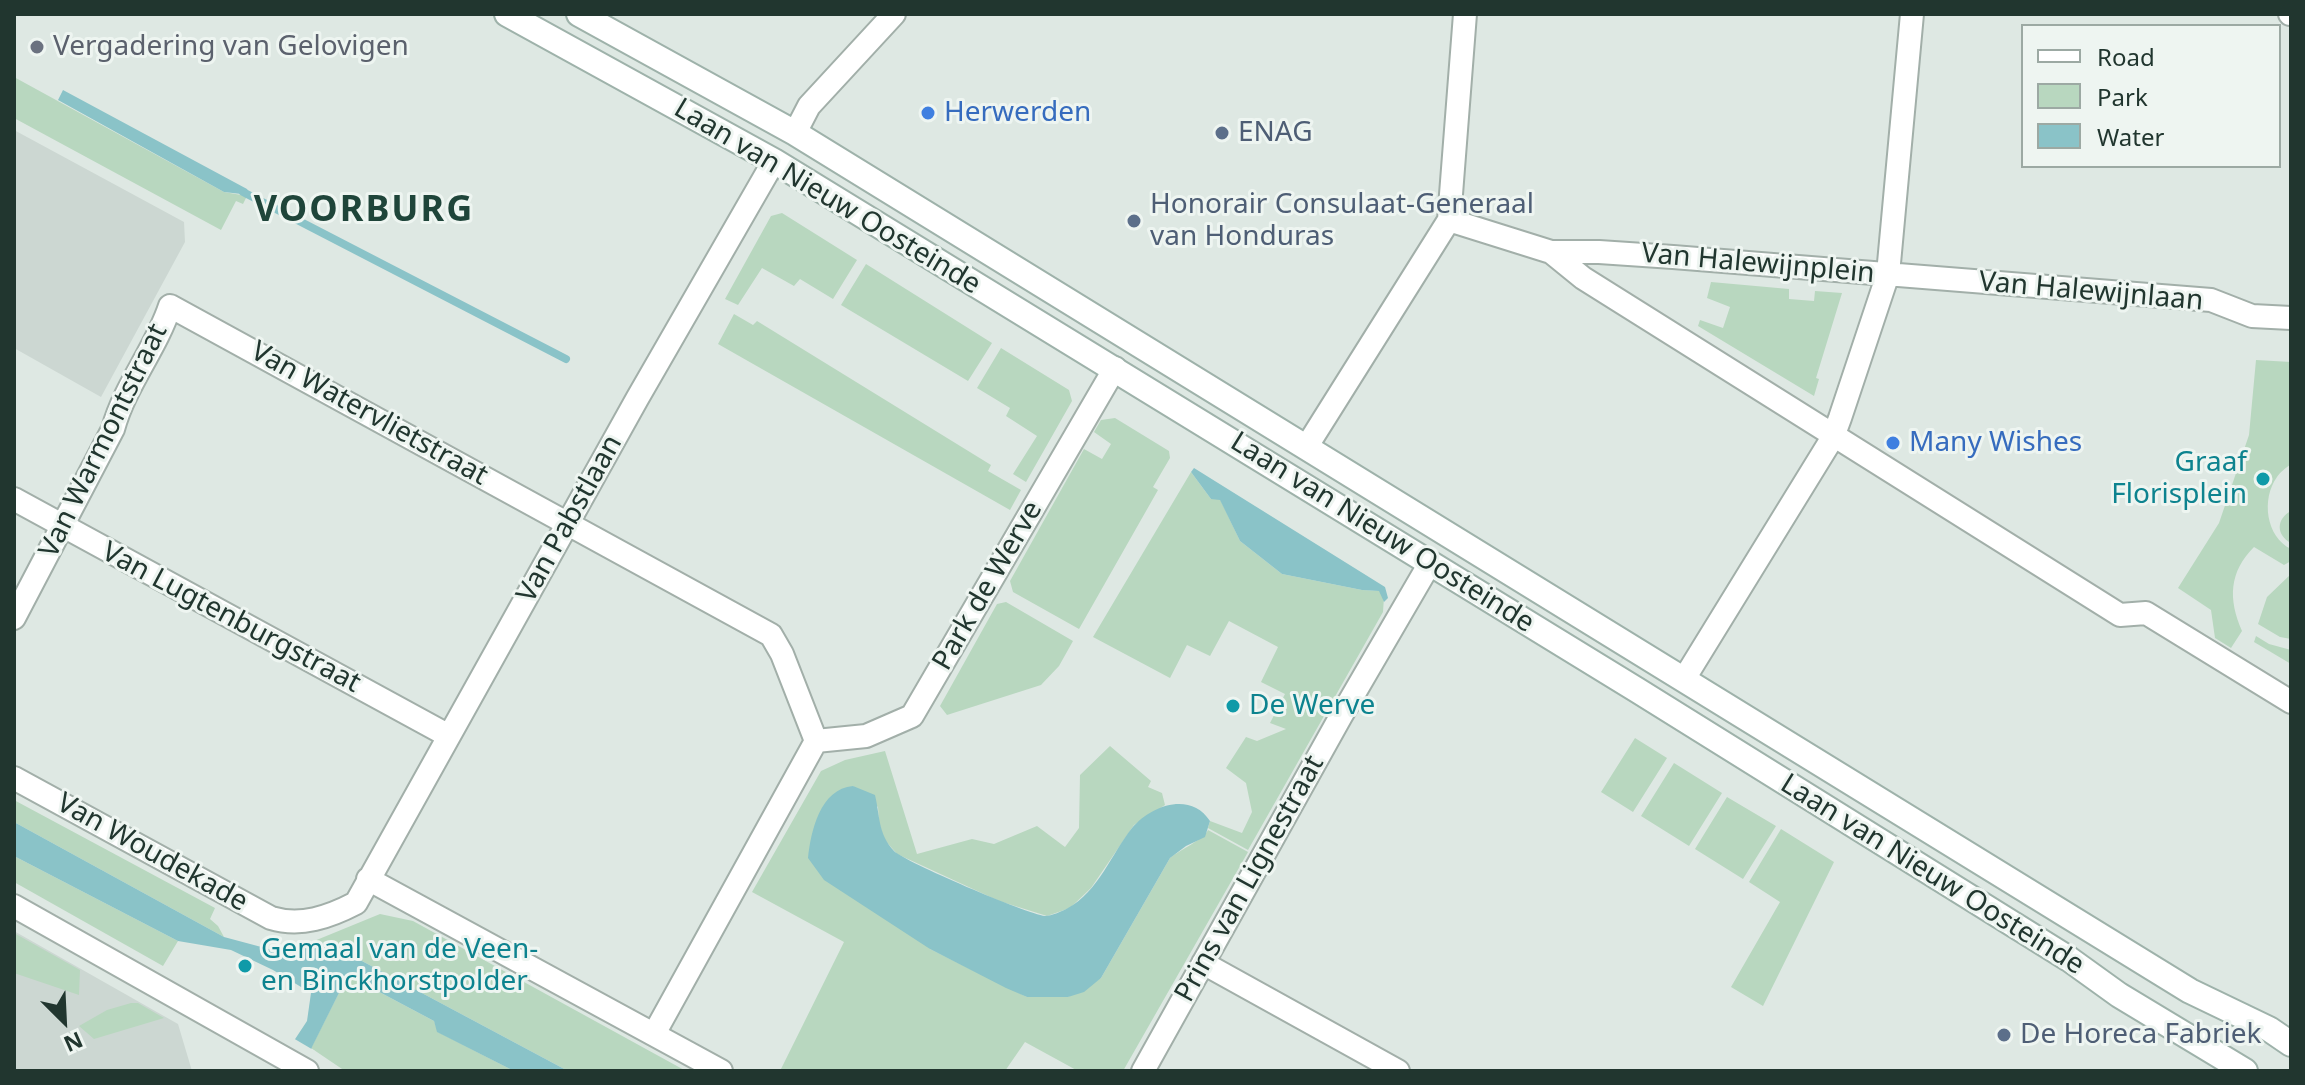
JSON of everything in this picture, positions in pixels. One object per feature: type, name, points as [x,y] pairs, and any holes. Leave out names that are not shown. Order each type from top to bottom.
[{"type":"main road","name":"Laan van Nieuw Oosteinde","points":[[507,14],[774,161],[1115,368],[1994,912],[2119,995],[2245,1071]]},
{"type":"main road","name":"Laan van Nieuw Oosteinde","points":[[579,14],[795,133],[2190,991],[2269,1029],[2291,1044]]},
{"type":"street","points":[[795,133],[809,106],[894,14]]},
{"type":"street","points":[[1307,446],[1449,220],[1465,14]]},
{"type":"street","points":[[1888,274],[1912,14]]},
{"type":"street","name":"Van Pabstlaan","points":[[368,879],[774,161]]},
{"type":"street","name":"Van Halewijnplein","points":[[1449,220],[1551,252],[1599,252],[1888,274],[1833,437],[1583,278],[1551,252]]},
{"type":"street","name":"Van Halewijnlaan","points":[[1888,274],[2211,300],[2252,316],[2291,318]]},
{"type":"street","name":"Van Watervlietstraat","points":[[170,306],[568,523]]},
{"type":"street","name":"Van Warmontstraat","points":[[14,618],[113,429],[120,408],[162,330],[170,306]]},
{"type":"street","name":"Park de Werve","points":[[816,741],[866,736],[912,716],[1115,368]]},
{"type":"street","points":[[1684,679],[1833,437],[2120,615],[2146,613],[2291,702]]},
{"type":"street","name":"Van Lugtenburgstraat","points":[[14,499],[449,736]]},
{"type":"street","points":[[568,523],[771,635],[782,654],[816,741],[654,1034]]},
{"type":"street","name":"Prins van Lignestraat","points":[[1143,1071],[1430,563]]},
{"type":"street","name":"Van Woudekade","points":[[14,778],[278,921],[286,923],[327,918],[356,903],[368,879]]},
{"type":"street","points":[[368,879],[721,1071]]},
{"type":"street","points":[[14,906],[307,1071]]},
{"type":"street","points":[[1203,963],[1398,1071]]},
{"type":"shaded area","points":[[14,130],[184,222],[185,242],[101,397],[14,348]]},
{"type":"shaded area","points":[[14,931],[178,1024],[192,1071],[14,1071]]},
{"type":"green space","points":[[14,77],[224,192],[247,196],[243,204],[236,201],[221,230],[14,118]]},
{"type":"green space","points":[[782,213],[857,260],[833,299],[800,279],[794,286],[762,268],[738,305],[725,299],[771,216]]},
{"type":"green space","points":[[866,264],[992,343],[968,381],[841,305]]},
{"type":"green space","points":[[1711,282],[1789,289],[1789,299],[1814,301],[1815,291],[1842,293],[1816,378],[1819,379],[1814,396],[1698,326],[1700,320],[1723,328],[1730,307],[1707,298]]},
{"type":"green space","points":[[734,314],[753,325],[757,321],[991,465],[988,471],[1021,490],[1010,510],[718,344]]},
{"type":"green space","points":[[1001,348],[1069,390],[1072,401],[1026,482],[1013,474],[1037,436],[1006,416],[1010,408],[977,388]]},
{"type":"green space","name":"Graaf Florisplein","points":[[2256,360],[2291,362],[2291,464],[2280,473],[2272,486],[2268,506],[2271,527],[2291,549],[2291,561],[2284,565],[2254,547],[2246,556],[2233,586],[2234,608],[2242,631],[2231,648],[2215,638],[2211,610],[2178,588],[2219,523],[2249,435]]},
{"type":"green space","points":[[1115,418],[1169,451],[1170,458],[1153,487],[1158,490],[1079,629],[1013,592],[1010,581],[1084,449],[1102,459],[1111,444],[1094,432],[1101,420]]},
{"type":"green space","points":[[1191,472],[1211,499],[1220,499],[1240,541],[1282,574],[1380,591],[1384,597],[1383,612],[1248,850],[1208,828],[1210,821],[1242,833],[1252,812],[1246,783],[1226,768],[1246,737],[1257,741],[1286,729],[1270,723],[1285,694],[1261,682],[1278,647],[1229,621],[1210,656],[1187,645],[1170,678],[1093,637]]},
{"type":"green space","points":[[2291,511],[2291,543],[2280,531],[2280,523]]},
{"type":"green space","points":[[2291,574],[2291,639],[2280,637],[2258,624],[2267,597]]},
{"type":"green space","points":[[1006,602],[1073,641],[1059,666],[1041,685],[947,715],[940,706],[997,604]]},
{"type":"green space","points":[[2256,636],[2269,644],[2291,650],[2291,664],[2254,642]]},
{"type":"green space","points":[[1635,738],[1667,758],[1633,812],[1601,792]]},
{"type":"green space","points":[[1110,746],[1151,781],[1148,787],[1162,793],[1165,805],[1134,825],[1091,888],[1070,908],[1047,916],[999,901],[897,854],[884,839],[878,807],[853,786],[930,949],[1027,997],[1068,997],[1101,978],[1170,858],[1208,830],[1248,852],[1123,1071],[1078,1071],[1025,1042],[1005,1071],[780,1071],[844,942],[752,892],[821,771],[845,760],[885,751],[917,854],[972,839],[994,844],[1037,826],[1065,847],[1079,828],[1080,775]]},
{"type":"green space","points":[[1674,763],[1722,793],[1689,846],[1641,816]]},
{"type":"green space","points":[[1727,797],[1776,826],[1743,879],[1695,849]]},
{"type":"green space","points":[[14,800],[215,908],[210,919],[224,937],[14,822]]},
{"type":"green space","points":[[1781,829],[1834,862],[1763,1006],[1731,987],[1780,902],[1749,882]]},
{"type":"green space","points":[[14,856],[178,941],[163,966],[14,882]]},
{"type":"green space","points":[[380,914],[413,921],[686,1071],[568,1071],[332,945],[297,948]]},
{"type":"green space","points":[[14,933],[80,970],[79,995],[14,973]]},
{"type":"green space","points":[[353,978],[434,1021],[438,1032],[514,1071],[345,1071],[311,1048],[344,983]]},
{"type":"green space","points":[[138,1003],[164,1018],[94,1039],[79,1026],[107,1010]]},
{"type":"water","points":[[63,90],[247,189],[250,195],[224,192],[58,100]]},
{"type":"water","points":[[1194,468],[1385,587],[1388,598],[1384,602],[1379,591],[1282,574],[1240,541],[1220,500],[1211,499],[1191,472]]},
{"type":"water","points":[[853,786],[875,795],[882,831],[894,851],[967,887],[1045,916],[1079,901],[1104,871],[1132,828],[1150,813],[1182,804],[1202,812],[1210,821],[1205,837],[1170,858],[1101,978],[1084,992],[1068,997],[1027,997],[930,949],[824,880],[808,858],[815,824],[832,795]]},
{"type":"water","points":[[14,822],[224,937],[280,952],[318,942],[332,945],[568,1071],[514,1071],[437,1032],[434,1021],[353,978],[344,983],[312,1047],[304,1071],[274,1071],[307,1021],[311,993],[231,950],[178,941],[14,856]]},
{"type":"pier","points":[[293,1038],[315,1051],[308,1071],[270,1071]]},
{"type":"waterway","points":[[243,192],[566,359]]},
{"type":"place","name":"Vergadering van Gelovigen","points":[[37,47]]},
{"type":"place","name":"Herwerden","points":[[928,113]]},
{"type":"place","name":"ENAG","points":[[1222,133]]},
{"type":"place","name":"Honorair Consulaat-Generaal van Honduras","points":[[1134,221]]},
{"type":"place","name":"Many Wishes","points":[[1893,443]]},
{"type":"place","name":"Graaf Florisplein","points":[[2263,479]]},
{"type":"place","name":"De Werve","points":[[1233,706]]},
{"type":"place","name":"Gemaal van de Veen- en Binckhorstpolder","points":[[245,966]]},
{"type":"place","name":"De Horeca Fabriek","points":[[2004,1035]]},
{"type":"district","name":"VOORBURG","points":[[364,211]]}]
